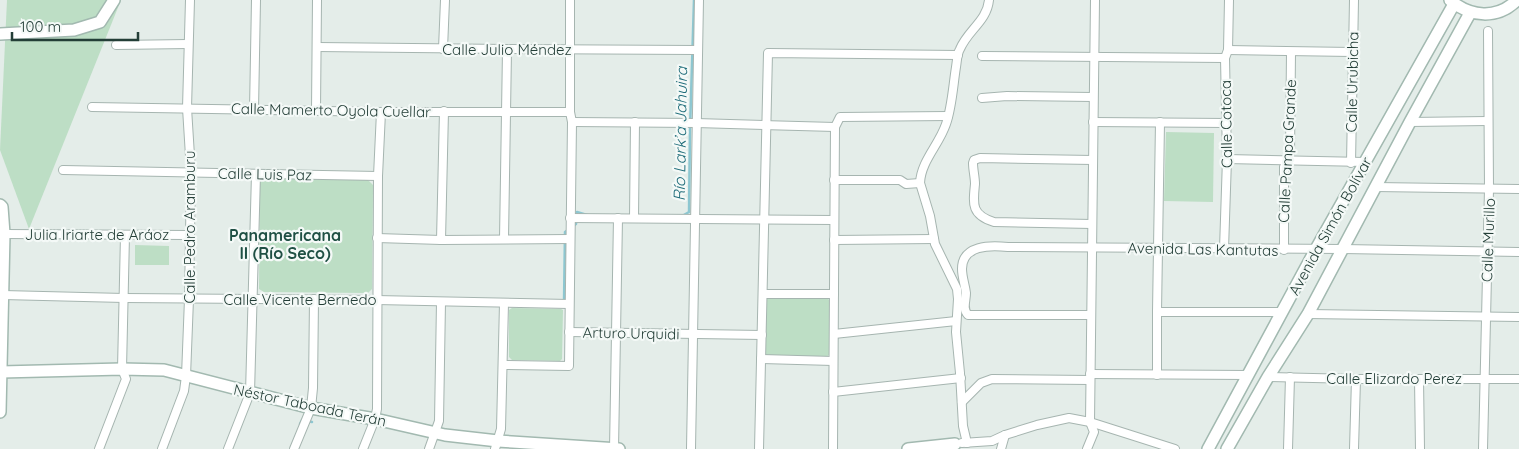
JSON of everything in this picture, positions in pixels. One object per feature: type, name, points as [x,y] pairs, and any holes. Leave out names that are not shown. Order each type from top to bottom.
[{"type":"street","points":[[0,34],[74,30],[100,22],[114,0]]},
{"type":"street","name":"Calle Pedro Aramburu","points":[[162,449],[184,391],[186,376],[191,172],[188,108],[190,0]]},
{"type":"street","points":[[254,110],[256,0]]},
{"type":"street","points":[[316,110],[317,0]]},
{"type":"street","points":[[443,49],[445,0]]},
{"type":"street","points":[[569,332],[572,122],[570,112],[570,0]]},
{"type":"street","points":[[691,449],[699,0]]},
{"type":"street","points":[[961,444],[963,426],[961,378],[956,332],[957,289],[938,253],[920,183],[922,171],[944,131],[958,55],[965,40],[980,23],[986,12],[989,0]]},
{"type":"street","points":[[1087,449],[1094,432],[1090,422],[1090,377],[1095,0]]},
{"type":"street","name":"Calle Cotoca","points":[[1224,249],[1227,159],[1226,54],[1229,0]]},
{"type":"street","name":"Calle Urubicha","points":[[1351,163],[1354,0]]},
{"type":"street","points":[[1452,2],[1470,13],[1482,14],[1506,9],[1517,0]]},
{"type":"street","name":"Avenida Simón Bolívar","points":[[1208,449],[1452,2]]},
{"type":"street","name":"Avenida Simón Bolívar","points":[[1227,449],[1268,377],[1308,314],[1470,13]]},
{"type":"street","name":"Calle Murillo","points":[[1483,449],[1489,189],[1488,31]]},
{"type":"street","points":[[116,45],[188,44]]},
{"type":"street","name":"Calle Julio Méndez","points":[[317,47],[697,50]]},
{"type":"street","points":[[504,239],[507,50]]},
{"type":"street","name":"Calle Pampa Grande","points":[[1284,250],[1284,168],[1290,155],[1291,52]]},
{"type":"street","points":[[982,56],[1094,57],[1352,52]]},
{"type":"street","points":[[759,449],[768,53],[958,55]]},
{"type":"street","points":[[982,98],[1007,96],[1093,97]]},
{"type":"street","name":"Calle Mamerto Oyola Cuellar","points":[[92,106],[381,112],[570,112]]},
{"type":"street","points":[[441,240],[444,111]]},
{"type":"street","points":[[363,449],[375,419],[376,409],[378,176],[381,112]]},
{"type":"street","points":[[833,449],[835,127],[840,117],[948,116]]},
{"type":"street","points":[[1410,122],[1488,121]]},
{"type":"street","points":[[572,122],[766,124],[835,127]]},
{"type":"street","points":[[634,218],[635,122]]},
{"type":"street","points":[[1093,122],[1227,123]]},
{"type":"street","points":[[1157,375],[1156,312],[1160,122]]},
{"type":"street","points":[[1092,224],[994,222],[987,220],[976,212],[973,205],[975,182],[973,163],[974,160],[980,158],[1093,160]]},
{"type":"street","points":[[1227,159],[1365,162]]},
{"type":"street","name":"Calle Luis Paz","points":[[63,170],[378,176]]},
{"type":"street","points":[[228,449],[250,393],[256,174]]},
{"type":"street","points":[[834,180],[900,180],[906,184],[920,183]]},
{"type":"street","points":[[1375,187],[1519,189]]},
{"type":"street","points":[[0,206],[2,207],[4,234],[0,412]]},
{"type":"street","points":[[570,218],[834,220]]},
{"type":"street","points":[[614,449],[618,218]]},
{"type":"street","name":"Julia Iriarte de Aráoz","points":[[4,234],[190,235]]},
{"type":"street","points":[[100,449],[126,379],[122,369],[125,235]]},
{"type":"street","points":[[377,238],[441,240],[570,239]]},
{"type":"street","points":[[834,240],[934,239]]},
{"type":"street","name":"Avenida Las Kantutas","points":[[1091,315],[968,315],[964,309],[966,294],[962,270],[963,262],[966,256],[980,247],[988,246],[1519,252]]},
{"type":"street","points":[[762,294],[834,294]]},
{"type":"street","name":"Calle Vicente Bernedo","points":[[3,295],[569,304]]},
{"type":"street","points":[[294,449],[310,408],[313,388],[314,299]]},
{"type":"street","points":[[429,449],[439,421],[441,302]]},
{"type":"street","points":[[496,445],[501,429],[504,303]]},
{"type":"street","points":[[1156,312],[1282,312]]},
{"type":"street","points":[[1308,314],[1519,317]]},
{"type":"street","points":[[834,334],[956,321]]},
{"type":"street","name":"Arturo Urquidi","points":[[503,364],[569,366],[569,332],[762,335]]},
{"type":"street","points":[[761,359],[833,361]]},
{"type":"street","name":"Néstor Taboada Terán","points":[[1,372],[122,369],[164,370],[310,408],[375,419],[496,445],[619,449]]},
{"type":"street","points":[[962,402],[981,383],[992,379],[1248,375]]},
{"type":"street","name":"Calle Elizardo Perez","points":[[1268,377],[1519,379]]},
{"type":"street","points":[[1288,449],[1290,377]]},
{"type":"street","points":[[833,392],[961,378]]},
{"type":"street","points":[[1354,449],[1356,379]]},
{"type":"street","points":[[1419,379],[1420,449]]},
{"type":"street","points":[[908,449],[992,441],[1037,425],[1069,418],[1090,422],[1148,445],[1175,449]]},
{"type":"street","points":[[1001,449],[1005,435]]},
{"type":"green space","points":[[7,0],[121,0],[29,229],[0,150]]},
{"type":"green space","points":[[1166,132],[1214,133],[1213,202],[1164,201]]},
{"type":"green space","points":[[265,179],[368,180],[373,185],[372,289],[368,293],[264,292],[259,289],[260,182]]},
{"type":"green space","points":[[135,245],[169,246],[169,265],[135,265]]},
{"type":"green space","points":[[827,297],[829,300],[829,355],[826,357],[767,357],[765,354],[765,299]]},
{"type":"green space","points":[[512,308],[563,310],[562,359],[560,361],[512,360],[509,357],[509,310]]},
{"type":"waterway","name":"Río Lark’a Jahuira","points":[[682,216],[689,212],[694,0]]},
{"type":"waterway","name":"Río Lark’a Jahuira","points":[[564,303],[565,232],[576,224],[577,212],[587,215]]},
{"type":"waterway","name":"Río Lark’a Jahuira","points":[[300,424],[302,420],[312,422]]},
{"type":"district","name":"Panamericana II (Río Seco)","points":[[285,244]]}]
